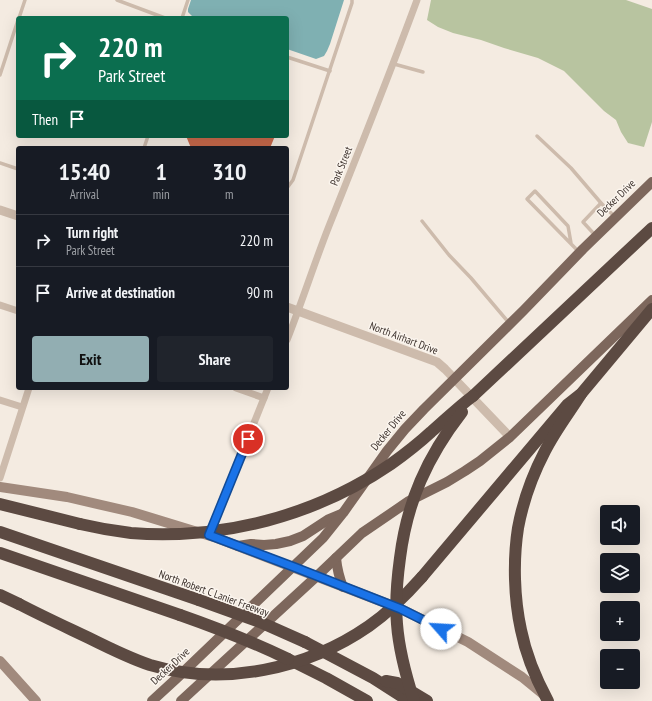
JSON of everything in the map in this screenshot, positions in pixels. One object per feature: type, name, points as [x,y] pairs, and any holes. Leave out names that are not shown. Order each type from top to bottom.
[{"type":"highway","points":[[0,504],[80,524],[130,533],[178,534],[205,532],[258,523],[322,502],[370,478],[413,448],[473,396],[652,228]]},
{"type":"highway","points":[[550,701],[538,681],[529,659],[521,630],[516,598],[515,572],[518,527],[531,483],[544,452],[554,434],[580,394],[652,309]]},
{"type":"highway","points":[[0,596],[122,654],[170,670],[206,674],[256,672],[283,666],[314,656],[342,643],[362,631],[388,612],[405,596],[567,405],[580,394]]},
{"type":"highway","points":[[414,701],[400,650],[397,624],[397,574],[402,539],[416,491],[424,472],[443,437],[473,396]]},
{"type":"highway","name":"North Robert C Lanier Freeway","points":[[0,532],[260,622],[305,642],[374,678],[409,701]]},
{"type":"highway","points":[[0,553],[180,615],[262,646],[326,678],[367,701]]},
{"type":"highway","points":[[326,678],[355,701]]},
{"type":"highway","points":[[374,678],[397,684],[427,701]]},
{"type":"main road","name":"Decker Drive","points":[[152,701],[323,538],[383,457],[424,408],[524,310],[579,252],[652,182]]},
{"type":"main road","points":[[181,701],[362,533],[409,501],[465,471],[510,437],[652,300]]},
{"type":"main road","points":[[0,487],[67,497],[132,512],[209,535],[294,567],[401,609],[468,642],[522,677],[550,701]]},
{"type":"main road","points":[[238,546],[251,544],[276,544],[290,541],[303,536],[328,519],[343,513]]},
{"type":"main road","points":[[336,558],[339,578],[343,587]]},
{"type":"main road","points":[[0,661],[36,701]]},
{"type":"street","name":"Park Street","points":[[289,335],[328,228],[394,64],[417,0]]},
{"type":"street","points":[[0,210],[16,215]]},
{"type":"street","points":[[0,305],[16,310]]},
{"type":"street","name":"North Airhart Drive","points":[[289,308],[437,362],[510,437]]},
{"type":"street","points":[[0,478],[28,390]]},
{"type":"street","points":[[242,390],[264,398]]},
{"type":"street","points":[[209,535],[267,390]]},
{"type":"street","points":[[0,400],[22,407]]},
{"type":"lane","points":[[19,16],[25,0]]},
{"type":"lane","points":[[117,0],[160,16]]},
{"type":"lane","points":[[183,16],[188,0]]},
{"type":"lane","points":[[289,185],[293,180],[330,71],[352,0]]},
{"type":"lane","points":[[0,75],[16,25]]},
{"type":"lane","points":[[289,58],[330,71]]},
{"type":"lane","points":[[394,64],[423,72]]},
{"type":"lane","points":[[537,136],[571,168],[615,217]]},
{"type":"lane","points":[[0,163],[16,168]]},
{"type":"lane","points":[[571,243],[568,226],[535,191],[527,199],[579,252]]},
{"type":"lane","points":[[596,236],[583,222],[601,203]]},
{"type":"lane","points":[[422,222],[510,324]]},
{"type":"green space","points":[[431,0],[626,0],[652,9],[652,122],[644,147],[628,143],[616,120],[604,111],[564,71],[538,58],[453,33],[438,27],[427,20]]},
{"type":"water","points":[[191,0],[344,0],[327,51],[324,56],[316,59],[289,50],[289,16],[192,16],[188,12]]},
{"type":"building","points":[[187,138],[274,138],[271,146],[190,146]]},
{"type":"route","points":[[248,439],[209,535],[401,609],[441,629]]}]
